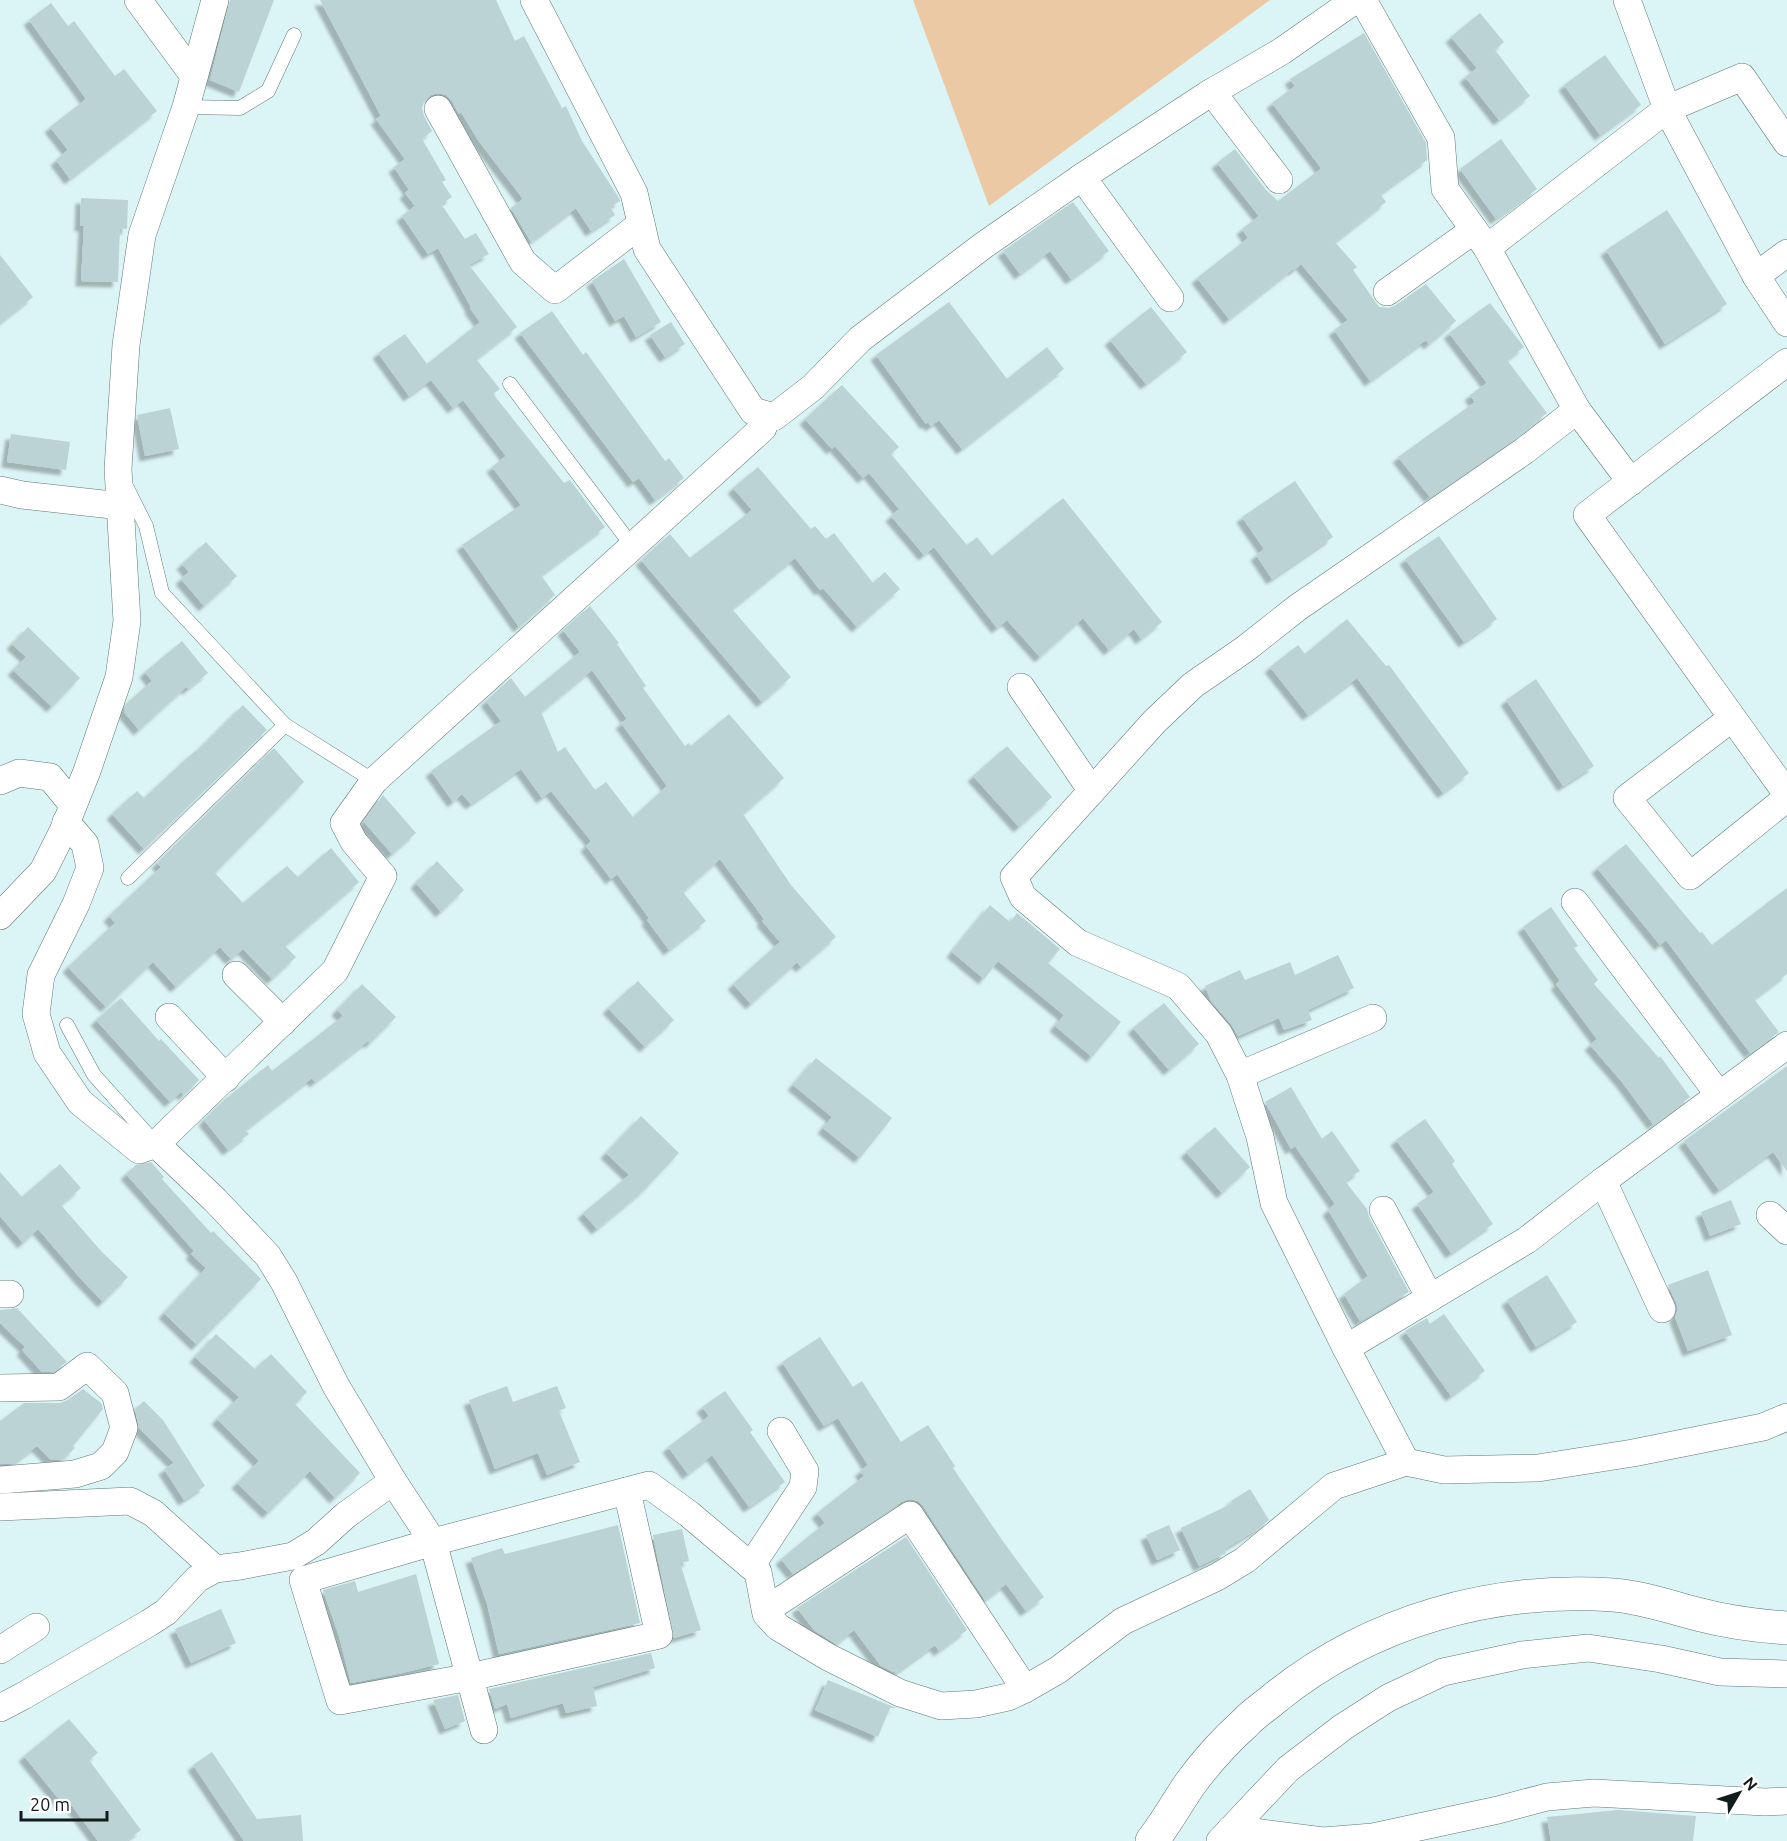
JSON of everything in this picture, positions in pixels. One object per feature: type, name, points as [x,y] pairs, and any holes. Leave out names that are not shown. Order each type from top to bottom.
[{"type":"street","points":[[138,0],[194,76]]},
{"type":"street","points":[[0,916],[43,871],[87,771],[119,677],[127,621],[118,469],[126,345],[142,235],[186,107],[215,0]]},
{"type":"street","points":[[534,0],[634,193],[647,249],[753,411],[774,417],[813,387],[860,339],[984,245],[1082,177],[1212,92],[1282,51],[1355,0]]},
{"type":"street","points":[[1363,0],[1441,138],[1445,189],[1480,239],[1577,410],[1631,482]]},
{"type":"street","points":[[1627,0],[1666,110],[1756,276],[1787,323]]},
{"type":"street","points":[[1387,292],[1480,239],[1666,110],[1742,77],[1787,143]]},
{"type":"street","points":[[1212,92],[1279,180]]},
{"type":"street","points":[[438,109],[523,262],[555,290],[641,224]]},
{"type":"street","points":[[1082,177],[1170,298]]},
{"type":"street","points":[[1756,276],[1787,253]]},
{"type":"street","points":[[1732,718],[1627,798],[1690,876],[1787,796],[1732,718],[1587,515],[1787,362]]},
{"type":"street","points":[[1406,1462],[1274,1203],[1260,1137],[1239,1075],[1219,1034],[1178,986],[1078,943],[1023,897],[1014,878],[1155,721],[1193,685],[1245,649],[1297,608],[1524,452],[1577,410]]},
{"type":"street","points":[[0,781],[19,773],[50,777],[85,844],[90,868],[76,904],[40,975],[36,1014],[47,1053],[80,1102],[139,1150],[156,1144],[335,971],[383,876],[354,842],[344,823],[374,781],[763,428],[766,415]]},
{"type":"street","points":[[0,490],[22,495],[121,506]]},
{"type":"street","points":[[1021,687],[1092,791]]},
{"type":"street","points":[[1575,902],[1719,1095]]},
{"type":"street","points":[[236,975],[283,1023]]},
{"type":"street","points":[[169,1017],[226,1078]]},
{"type":"street","points":[[1239,1075],[1373,1018]]},
{"type":"street","points":[[1347,1348],[1527,1240],[1787,1045]]},
{"type":"street","points":[[156,1144],[215,1200],[268,1256],[284,1282],[336,1386],[433,1542],[484,1730]]},
{"type":"street","points":[[1603,1181],[1662,1308]]},
{"type":"street","points":[[1383,1210],[1430,1298]]},
{"type":"street","points":[[0,1388],[59,1387],[87,1366],[116,1393],[124,1428],[115,1452],[100,1466],[75,1474],[0,1480]]},
{"type":"street","points":[[627,1491],[659,1635],[470,1677],[340,1701],[303,1580],[433,1542],[649,1485],[689,1514],[758,1572],[766,1614],[778,1627],[828,1657],[900,1693],[941,1706],[976,1704],[1025,1689],[1058,1670],[1123,1621],[1217,1577],[1245,1560],[1334,1486],[1406,1462],[1444,1470],[1538,1468],[1633,1453],[1763,1427],[1787,1417]]},
{"type":"street","points":[[751,1566],[803,1487],[805,1471],[781,1431]]},
{"type":"street","points":[[0,1708],[149,1623],[166,1612],[197,1579],[215,1569],[293,1556],[316,1542],[346,1515],[393,1481]]},
{"type":"street","points":[[0,1507],[130,1501],[153,1513],[215,1569]]},
{"type":"street","points":[[766,1610],[910,1515],[1025,1689]]},
{"type":"street","points":[[1152,1841],[1191,1782],[1246,1721],[1329,1659],[1365,1640],[1410,1621],[1508,1598],[1614,1595],[1755,1626],[1787,1628]]},
{"type":"street","points":[[0,1650],[36,1627]]},
{"type":"street","points":[[1225,1835],[1288,1770],[1342,1727],[1388,1698],[1443,1672],[1521,1654],[1588,1648],[1661,1659],[1720,1672],[1787,1674]]},
{"type":"street","points":[[1225,1835],[1323,1841],[1373,1837],[1547,1797],[1594,1793],[1765,1802],[1787,1801]]},
{"type":"lane","points":[[186,107],[240,108],[268,91],[294,35]]},
{"type":"lane","points":[[510,384],[633,547]]},
{"type":"lane","points":[[118,469],[146,526],[162,593],[285,725],[374,781]]},
{"type":"lane","points":[[128,878],[285,725]]},
{"type":"lane","points":[[67,1025],[94,1075],[156,1144]]},
{"type":"shaded area","points":[[913,0],[1270,0],[989,206]]},
{"type":"building","points":[[230,0],[274,0],[239,92],[210,80]]},
{"type":"building","points":[[320,0],[496,0],[515,41],[524,36],[562,108],[566,106],[582,141],[620,201],[610,207],[615,215],[591,231],[576,208],[531,242],[511,208],[523,199],[478,140],[461,112],[459,114],[446,95],[438,93],[424,101],[422,108],[424,116],[432,131],[422,139],[446,180],[442,182],[452,197],[441,204],[465,239],[476,233],[489,254],[469,265],[517,327],[476,359],[500,389],[493,394],[564,483],[570,480],[605,527],[541,575],[555,595],[519,627],[462,545],[521,505],[492,467],[506,456],[463,400],[453,408],[431,380],[409,396],[378,353],[405,334],[427,364],[480,322],[438,248],[428,254],[402,216],[415,206],[405,193],[409,190],[394,167],[405,159],[376,119],[381,116]]},
{"type":"building","points":[[51,3],[68,26],[74,21],[115,76],[124,69],[157,111],[70,179],[56,160],[68,150],[50,127],[86,99],[29,20]]},
{"type":"building","points":[[1480,13],[1504,42],[1495,50],[1530,96],[1499,120],[1465,77],[1477,68],[1451,37]]},
{"type":"building","points":[[1364,33],[1426,143],[1427,160],[1380,194],[1386,202],[1335,242],[1357,267],[1353,270],[1379,307],[1389,308],[1396,305],[1426,284],[1456,321],[1429,344],[1426,340],[1370,381],[1334,330],[1348,320],[1301,264],[1229,319],[1197,278],[1248,238],[1242,229],[1259,216],[1217,163],[1235,149],[1266,190],[1278,201],[1318,171],[1321,168],[1272,103],[1295,86],[1290,79]]},
{"type":"building","points":[[1605,55],[1641,105],[1600,135],[1564,85]]},
{"type":"building","points":[[1501,139],[1537,189],[1496,219],[1460,169]]},
{"type":"building","points":[[81,198],[128,200],[127,229],[120,228],[118,282],[81,281],[84,226],[80,226]]},
{"type":"building","points":[[1073,202],[1109,251],[1071,279],[1050,251],[1020,274],[1003,251]]},
{"type":"building","points":[[1667,210],[1727,304],[1665,344],[1606,250]]},
{"type":"building","points":[[0,255],[33,297],[0,323]]},
{"type":"building","points":[[624,259],[661,322],[636,337],[624,316],[615,321],[592,281]]},
{"type":"building","points":[[949,302],[1007,379],[1047,347],[1064,369],[962,449],[939,420],[931,426],[928,422],[926,424],[876,355]]},
{"type":"building","points":[[1490,303],[1524,347],[1507,360],[1547,413],[1430,497],[1398,457],[1475,402],[1470,395],[1487,383],[1449,333]]},
{"type":"building","points":[[1151,307],[1187,352],[1146,384],[1110,340]]},
{"type":"building","points":[[552,311],[583,355],[586,352],[665,461],[669,458],[684,478],[655,500],[639,478],[633,482],[520,333]]},
{"type":"building","points":[[671,322],[685,344],[665,357],[650,335]]},
{"type":"building","points":[[842,385],[899,447],[891,454],[967,545],[977,537],[992,556],[1063,498],[1162,622],[1141,639],[1134,629],[1109,650],[1083,618],[1040,657],[1007,620],[997,628],[934,547],[924,555],[891,516],[899,509],[869,473],[863,478],[835,446],[832,449],[805,419]]},
{"type":"building","points":[[170,408],[179,449],[145,456],[137,415]]},
{"type":"building","points":[[11,434],[70,442],[66,470],[7,462]]},
{"type":"building","points":[[758,467],[811,529],[815,526],[826,539],[834,533],[873,583],[885,572],[900,589],[857,627],[823,588],[820,590],[795,558],[732,609],[791,677],[762,702],[641,560],[670,534],[690,558],[752,510],[733,488]]},
{"type":"building","points":[[1295,481],[1333,537],[1272,579],[1256,555],[1264,549],[1242,517]]},
{"type":"building","points":[[1439,536],[1497,619],[1464,642],[1405,559]]},
{"type":"building","points":[[206,542],[237,576],[204,606],[181,579],[189,572],[182,564]]},
{"type":"building","points":[[590,606],[619,643],[617,644],[646,686],[643,688],[685,746],[689,743],[691,746],[729,714],[784,778],[743,814],[791,885],[836,937],[801,967],[797,962],[751,1004],[733,984],[780,942],[762,921],[764,919],[720,859],[683,892],[706,921],[669,950],[617,874],[611,879],[586,846],[591,841],[551,791],[542,798],[521,769],[471,804],[462,794],[453,802],[431,771],[501,721],[486,701],[511,678],[525,697],[580,652],[563,630]],"holes":[[[592,670],[627,719],[621,723],[667,786],[633,817],[606,782],[595,790],[565,747],[558,752],[541,712]]]},
{"type":"building","points":[[1347,619],[1386,666],[1389,665],[1469,773],[1443,793],[1357,678],[1308,715],[1270,667],[1298,645],[1305,654]]},
{"type":"building","points":[[28,627],[80,678],[52,707],[13,670],[26,657],[12,644]]},
{"type":"building","points":[[182,641],[208,673],[188,689],[186,687],[139,730],[124,712],[126,704],[152,681],[145,672]]},
{"type":"building","points":[[1536,679],[1594,766],[1563,786],[1506,700]]},
{"type":"building","points":[[243,705],[267,730],[144,849],[112,814],[137,791],[144,798],[196,752]]},
{"type":"building","points":[[1007,746],[1052,797],[1019,827],[973,776]]},
{"type":"building","points":[[274,748],[304,782],[215,873],[243,903],[287,866],[298,877],[331,848],[359,882],[285,946],[296,957],[272,979],[243,949],[231,959],[220,947],[176,987],[153,962],[106,1007],[68,967],[115,923],[109,916],[161,867],[157,863]]},
{"type":"building","points":[[383,795],[416,833],[392,854],[364,822]]},
{"type":"building","points":[[1626,844],[1712,945],[1787,888],[1787,974],[1754,999],[1779,1032],[1750,1053],[1666,940],[1660,945],[1597,868]]},
{"type":"building","points":[[437,861],[464,890],[441,912],[416,883]]},
{"type":"building","points":[[990,905],[1010,922],[1017,913],[1060,949],[1048,963],[1121,1022],[1092,1057],[1055,1026],[1064,1015],[998,961],[984,979],[952,952]]},
{"type":"building","points":[[1551,907],[1578,946],[1574,948],[1598,980],[1594,984],[1659,1058],[1660,1056],[1690,1097],[1653,1124],[1622,1082],[1590,1045],[1597,1039],[1556,984],[1560,981],[1523,927]]},
{"type":"building","points":[[1338,955],[1354,988],[1308,1010],[1312,1020],[1284,1030],[1279,1018],[1238,1036],[1211,1001],[1205,986],[1240,970],[1245,980],[1290,962],[1295,975]]},
{"type":"building","points":[[638,981],[674,1020],[645,1047],[608,1008]]},
{"type":"building","points":[[362,984],[396,1017],[370,1043],[368,1041],[315,1082],[312,1078],[245,1130],[249,1134],[228,1150],[204,1120],[224,1100],[268,1065],[272,1071],[343,1016],[337,1010]]},
{"type":"building","points":[[121,998],[159,1041],[161,1039],[199,1080],[184,1095],[181,1092],[170,1102],[96,1020]]},
{"type":"building","points":[[1164,1003],[1199,1044],[1169,1070],[1133,1028]]},
{"type":"building","points":[[816,1058],[892,1118],[860,1158],[823,1128],[832,1117],[793,1085]]},
{"type":"building","points":[[1787,1066],[1787,1171],[1773,1152],[1719,1190],[1684,1141]]},
{"type":"building","points":[[1291,1087],[1322,1139],[1332,1131],[1360,1171],[1345,1181],[1367,1209],[1369,1217],[1409,1292],[1360,1321],[1344,1294],[1368,1276],[1328,1210],[1335,1204],[1295,1146],[1291,1149],[1265,1102]]},
{"type":"building","points":[[641,1116],[679,1153],[644,1190],[597,1229],[583,1213],[629,1175],[606,1153]]},
{"type":"building","points":[[1425,1119],[1455,1161],[1452,1164],[1493,1224],[1451,1253],[1417,1204],[1434,1192],[1396,1140]]},
{"type":"building","points":[[1215,1127],[1250,1167],[1222,1193],[1186,1152]]},
{"type":"building","points":[[151,1162],[164,1177],[162,1179],[211,1233],[213,1231],[261,1279],[197,1345],[164,1313],[206,1268],[191,1254],[194,1251],[126,1174],[136,1165]]},
{"type":"building","points":[[60,1164],[81,1188],[61,1205],[101,1251],[128,1277],[103,1302],[38,1229],[23,1243],[0,1216],[0,1172],[22,1197]]},
{"type":"building","points":[[1731,1200],[1741,1224],[1710,1236],[1701,1212]]},
{"type":"building","points":[[1708,1270],[1732,1335],[1688,1351],[1675,1317],[1678,1310],[1676,1302],[1668,1285]]},
{"type":"building","points":[[1547,1275],[1577,1322],[1536,1347],[1507,1300]]},
{"type":"building","points":[[17,1308],[67,1362],[54,1371],[42,1372],[22,1350],[25,1347],[0,1323],[0,1310]]},
{"type":"building","points":[[1444,1314],[1485,1371],[1451,1396],[1405,1331],[1427,1318],[1430,1324]]},
{"type":"building","points":[[216,1334],[255,1369],[271,1354],[307,1392],[295,1404],[360,1473],[335,1498],[310,1471],[268,1513],[237,1483],[259,1461],[217,1419],[239,1397],[195,1357]]},
{"type":"building","points":[[820,1337],[853,1387],[862,1381],[901,1442],[928,1425],[955,1466],[953,1468],[1044,1597],[1026,1611],[1006,1584],[985,1600],[923,1506],[918,1501],[910,1499],[901,1502],[793,1574],[781,1559],[825,1523],[817,1513],[864,1476],[860,1471],[868,1465],[838,1418],[824,1426],[782,1362]]},
{"type":"building","points":[[507,1386],[513,1402],[557,1386],[566,1408],[559,1411],[580,1462],[547,1475],[538,1453],[495,1469],[469,1400]]},
{"type":"building","points":[[83,1389],[101,1403],[103,1409],[73,1446],[75,1448],[63,1459],[51,1460],[37,1446],[14,1463],[0,1464],[0,1421],[24,1403],[60,1403]]},
{"type":"building","points":[[725,1391],[753,1430],[750,1432],[785,1482],[749,1507],[712,1455],[688,1474],[668,1447],[709,1416],[702,1407]]},
{"type":"building","points":[[144,1401],[163,1420],[205,1486],[184,1500],[164,1469],[174,1463],[139,1428],[135,1409]]},
{"type":"building","points":[[1250,1489],[1269,1520],[1224,1549],[1226,1553],[1199,1566],[1181,1528],[1233,1503],[1231,1501]]},
{"type":"building","points":[[618,1525],[640,1623],[499,1654],[487,1604],[471,1558],[502,1548],[505,1554]]},
{"type":"building","points":[[1169,1525],[1180,1550],[1157,1560],[1146,1535]]},
{"type":"building","points":[[682,1529],[689,1561],[680,1563],[701,1630],[674,1638],[653,1535]]},
{"type":"building","points":[[906,1537],[967,1630],[939,1651],[935,1645],[896,1673],[881,1666],[854,1630],[836,1644],[814,1630],[797,1608]]},
{"type":"building","points":[[416,1574],[439,1664],[351,1683],[339,1636],[323,1590],[355,1581],[358,1592]]},
{"type":"building","points":[[221,1609],[236,1643],[191,1663],[175,1629]]},
{"type":"building","points":[[651,1653],[655,1668],[593,1687],[597,1706],[566,1713],[563,1703],[511,1718],[507,1704],[495,1709],[489,1689]]},
{"type":"building","points":[[828,1680],[896,1708],[890,1708],[878,1737],[815,1710]]},
{"type":"building","points":[[458,1695],[465,1721],[445,1729],[433,1700]]},
{"type":"building","points":[[69,1719],[98,1753],[89,1760],[141,1830],[126,1841],[98,1841],[67,1799],[62,1803],[24,1756]]},
{"type":"building","points":[[212,1752],[257,1819],[301,1815],[303,1841],[244,1841],[193,1765]]},
{"type":"building","points":[[1618,1810],[1696,1816],[1693,1841],[1551,1841],[1547,1817]]}]
